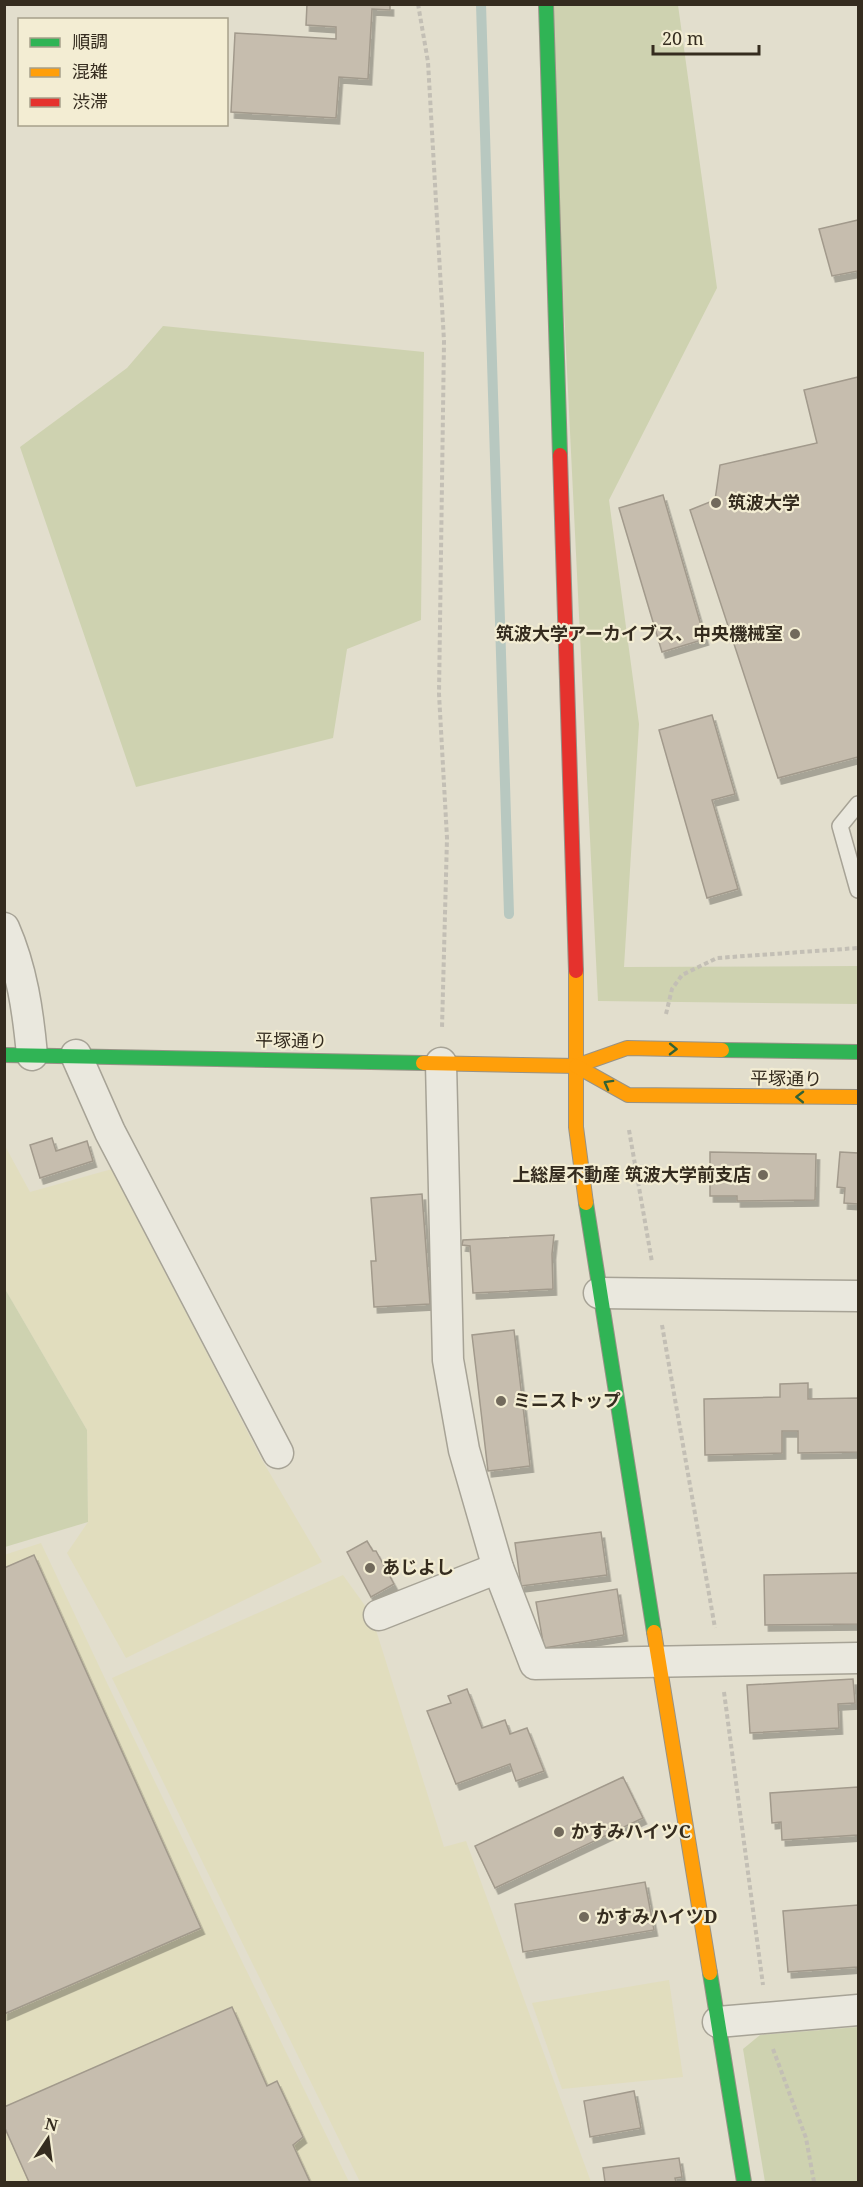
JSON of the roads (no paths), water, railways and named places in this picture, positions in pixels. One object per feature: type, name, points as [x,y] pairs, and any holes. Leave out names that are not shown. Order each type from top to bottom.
[{"type":"street","points":[[546,4],[576,975],[578,1148],[658,1662],[744,2182]]},
{"type":"street","points":[[4,928],[14,950],[27,1001],[18,1055]]},
{"type":"street","name":"平塚通り","points":[[18,1055],[576,1066],[627,1048],[858,1052]]},
{"type":"street","points":[[76,1055],[110,1132],[278,1453]]},
{"type":"street","points":[[441,1063],[448,1360],[464,1450],[498,1568],[535,1664],[858,1658]]},
{"type":"street","name":"平塚通り","points":[[576,1066],[628,1095],[858,1097]]},
{"type":"street","points":[[599,1293],[858,1296]]},
{"type":"street","points":[[379,1615],[498,1568]]},
{"type":"street","points":[[718,2022],[858,2010]]},
{"type":"lane","points":[[858,804],[840,826],[858,890]]},
{"type":"waterway","points":[[481,4],[509,914]]},
{"type":"place","name":"筑波大学","points":[[716,503]]},
{"type":"place","name":"筑波大学アーカイブス、中央機械室","points":[[795,634]]},
{"type":"place","name":"上総屋不動産 筑波大学前支店","points":[[763,1175]]},
{"type":"place","name":"ミニストップ","points":[[501,1401]]},
{"type":"place","name":"あじよし","points":[[370,1568]]},
{"type":"place","name":"かすみハイツC","points":[[559,1832]]},
{"type":"place","name":"かすみハイツD","points":[[584,1917]]}]
